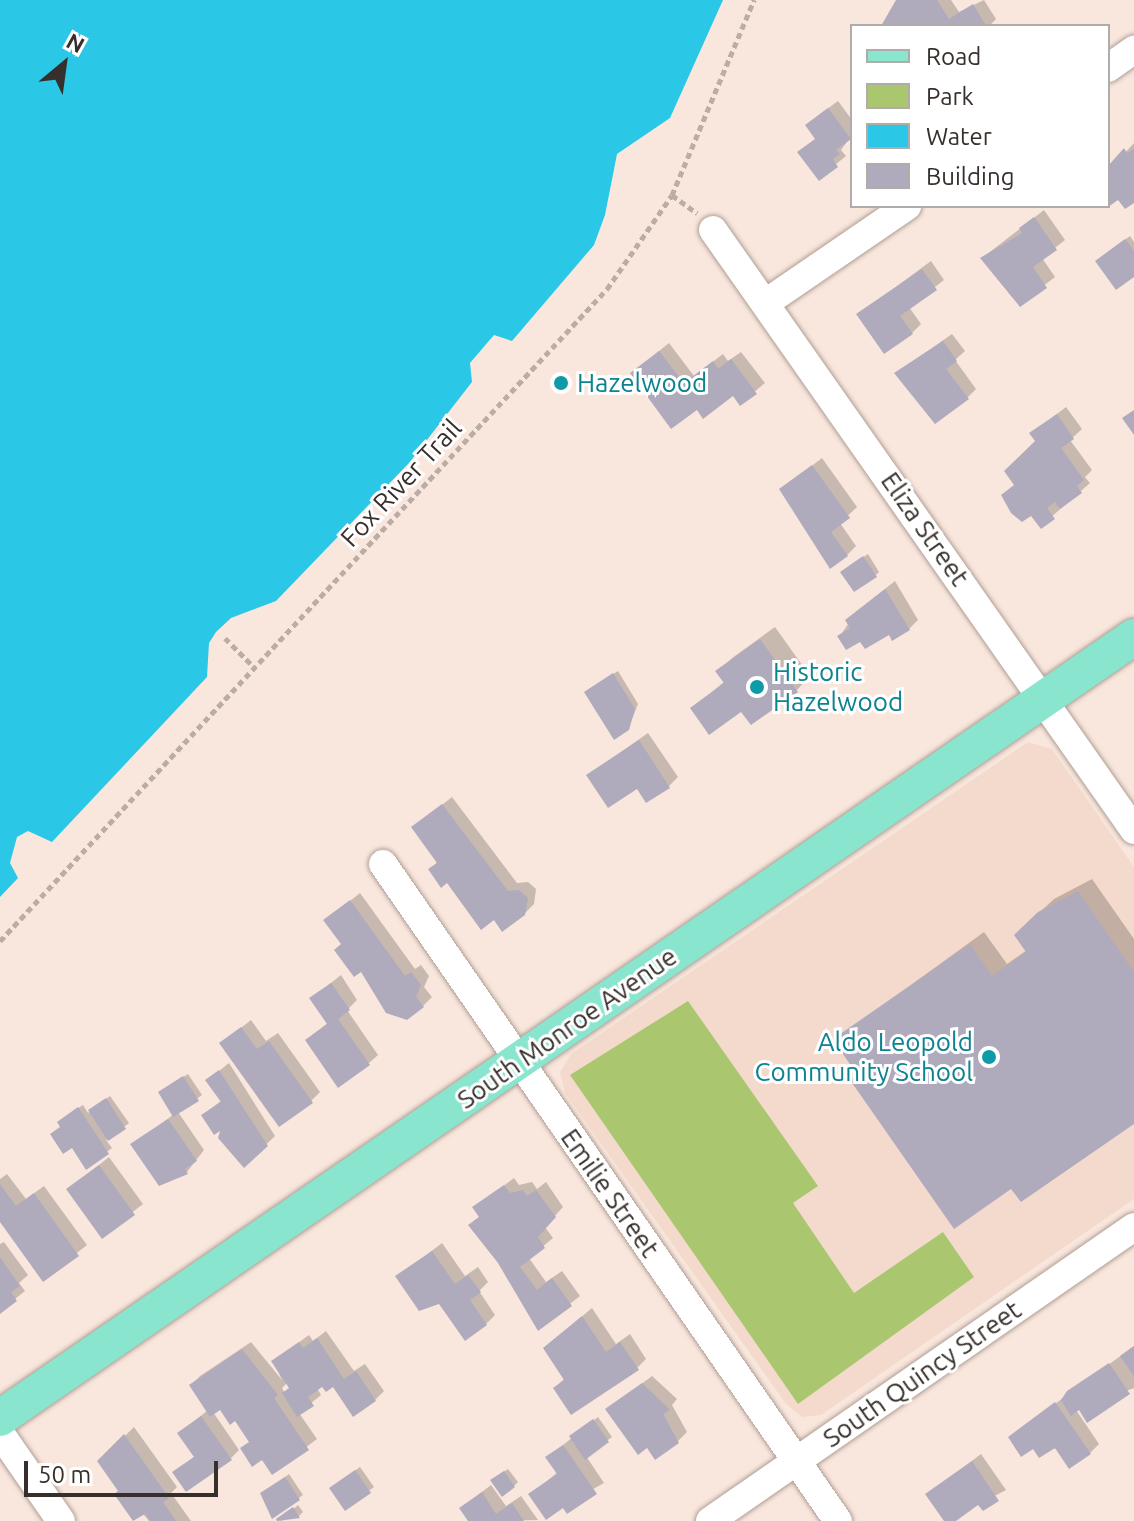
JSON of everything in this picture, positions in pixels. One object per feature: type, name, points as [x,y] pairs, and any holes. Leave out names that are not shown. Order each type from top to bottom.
[{"type":"main road","name":"South Monroe Avenue","points":[[0,1418],[1134,637]]},
{"type":"street","points":[[1110,67],[1134,50]]},
{"type":"street","points":[[767,302],[904,208]]},
{"type":"street","name":"Eliza Street","points":[[713,230],[767,302],[1134,830]]},
{"type":"street","name":"Emilie Street","points":[[383,864],[838,1521]]},
{"type":"street","name":"South Quincy Street","points":[[710,1521],[1134,1227]]},
{"type":"street","points":[[0,1433],[61,1521]]},
{"type":"path","name":"Fox River Trail","points":[[0,941],[607,289],[672,195],[754,0]]},
{"type":"path","points":[[225,638],[255,668]]},
{"type":"shaded area","points":[[1028,742],[1052,749],[1134,867],[1134,1199],[821,1415],[802,1417],[786,1404],[565,1093],[560,1072],[571,1054]]},
{"type":"green space","points":[[688,1001],[818,1186],[793,1203],[854,1293],[943,1232],[974,1277],[798,1404],[570,1075]]},
{"type":"water","points":[[0,0],[723,0],[670,118],[617,154],[605,215],[594,245],[512,341],[494,335],[470,363],[472,382],[409,463],[276,601],[231,618],[216,632],[209,643],[207,677],[52,842],[28,831],[17,837],[10,863],[18,878],[0,897]]},
{"type":"building","points":[[896,0],[937,0],[949,19],[973,4],[985,24],[882,24]]},
{"type":"building","points":[[828,108],[850,138],[836,150],[840,154],[833,159],[838,167],[819,181],[797,152],[815,139],[805,125]]},
{"type":"building","points":[[1124,148],[1127,153],[1134,149],[1134,203],[1125,209],[1118,200],[1110,206],[1110,164]]},
{"type":"building","points":[[1034,217],[1057,250],[1033,267],[1047,288],[1020,307],[980,258],[1022,233],[1019,228]]},
{"type":"building","points":[[1125,239],[1134,251],[1134,277],[1116,290],[1095,261]]},
{"type":"building","points":[[922,269],[937,290],[900,316],[913,334],[884,354],[856,314]]},
{"type":"building","points":[[943,341],[957,361],[946,369],[969,399],[935,424],[894,373]]},
{"type":"building","points":[[659,351],[684,383],[713,361],[718,369],[731,359],[757,394],[740,406],[733,396],[703,419],[697,410],[671,429],[630,373]]},
{"type":"building","points":[[1134,410],[1134,435],[1122,418]]},
{"type":"building","points":[[1057,414],[1074,439],[1061,448],[1084,480],[1077,486],[1082,493],[1060,509],[1055,502],[1047,508],[1055,519],[1041,529],[1031,516],[1022,522],[1011,513],[1001,495],[1014,485],[1004,471],[1035,441],[1029,433]]},
{"type":"building","points":[[812,465],[850,518],[831,532],[848,556],[830,569],[779,489]]},
{"type":"building","points":[[863,556],[877,577],[854,592],[840,572]]},
{"type":"building","points":[[885,589],[910,630],[892,641],[889,635],[865,649],[860,642],[846,650],[837,636],[850,628],[845,620]]},
{"type":"building","name":"Historic Hazelwood","points":[[760,639],[798,692],[751,725],[741,712],[709,735],[690,708],[724,683],[715,671]]},
{"type":"building","points":[[613,673],[635,709],[629,730],[614,740],[584,692]]},
{"type":"building","points":[[639,740],[670,788],[646,803],[637,789],[608,808],[586,775]]},
{"type":"building","points":[[442,804],[508,891],[519,890],[528,898],[525,915],[502,932],[494,920],[481,930],[447,883],[441,888],[428,869],[437,863],[411,827]]},
{"type":"building","name":"Aldo Leopold Community School","points":[[1078,891],[1134,972],[1134,1124],[1021,1202],[1011,1189],[954,1229],[850,1080],[857,1075],[833,1039],[970,944],[992,976],[1026,952],[1014,935],[1038,912]]},
{"type":"building","points":[[350,900],[405,976],[411,972],[421,985],[416,997],[424,1007],[407,1020],[386,1013],[361,972],[354,977],[334,950],[341,944],[323,920]]},
{"type":"building","points":[[331,983],[350,1010],[338,1019],[370,1065],[338,1088],[305,1040],[327,1024],[309,998]]},
{"type":"building","points":[[241,1027],[257,1049],[269,1041],[313,1103],[279,1127],[219,1043]]},
{"type":"building","points":[[219,1070],[268,1146],[244,1168],[218,1138],[220,1131],[214,1135],[201,1115],[221,1102],[205,1080]]},
{"type":"building","points":[[183,1076],[199,1101],[173,1117],[158,1092]]},
{"type":"building","points":[[106,1098],[126,1129],[108,1141],[88,1110]]},
{"type":"building","points":[[78,1107],[109,1154],[86,1170],[72,1148],[63,1154],[50,1134],[60,1127],[57,1122]]},
{"type":"building","points":[[168,1119],[197,1161],[185,1169],[188,1174],[159,1186],[130,1144]]},
{"type":"building","points":[[99,1165],[135,1215],[102,1239],[66,1189]]},
{"type":"building","points":[[0,1184],[16,1206],[34,1193],[79,1256],[43,1282],[0,1222]]},
{"type":"building","points":[[504,1185],[510,1193],[523,1190],[527,1196],[536,1190],[556,1217],[538,1237],[545,1248],[520,1267],[537,1290],[552,1278],[572,1306],[538,1331],[498,1263],[468,1225],[479,1217],[472,1207]]},
{"type":"building","points":[[432,1251],[455,1284],[468,1275],[481,1292],[470,1300],[487,1325],[465,1341],[439,1304],[419,1311],[395,1276]]},
{"type":"building","points":[[0,1257],[20,1286],[11,1292],[17,1301],[0,1314]]},
{"type":"building","points":[[582,1316],[606,1352],[620,1342],[639,1370],[571,1415],[553,1388],[564,1380],[543,1348]]},
{"type":"building","points":[[317,1338],[344,1379],[356,1371],[376,1401],[353,1417],[333,1387],[326,1392],[322,1387],[308,1397],[314,1406],[297,1417],[282,1393],[289,1388],[271,1361],[299,1342],[303,1348]]},
{"type":"building","points":[[1134,1346],[1134,1376],[1120,1356]]},
{"type":"building","points":[[242,1349],[278,1395],[274,1398],[309,1450],[272,1475],[262,1460],[252,1467],[240,1448],[249,1442],[235,1421],[230,1425],[220,1410],[210,1417],[189,1385]]},
{"type":"building","points":[[1109,1363],[1130,1394],[1087,1423],[1079,1410],[1071,1416],[1061,1400],[1067,1391]]},
{"type":"building","points":[[642,1383],[670,1410],[663,1414],[679,1443],[655,1460],[647,1448],[638,1455],[605,1409]]},
{"type":"building","points":[[1055,1402],[1091,1454],[1069,1469],[1055,1448],[1039,1458],[1033,1449],[1021,1457],[1008,1437]]},
{"type":"building","points":[[201,1416],[232,1460],[186,1492],[172,1472],[194,1457],[177,1433]]},
{"type":"building","points":[[593,1419],[609,1442],[585,1460],[569,1436]]},
{"type":"building","points":[[124,1434],[169,1498],[163,1502],[176,1521],[150,1521],[145,1514],[133,1521],[114,1494],[118,1491],[97,1461]]},
{"type":"building","points":[[563,1445],[597,1494],[567,1514],[563,1508],[546,1520],[528,1494],[557,1474],[545,1457]]},
{"type":"building","points":[[972,1461],[999,1501],[983,1511],[978,1505],[956,1521],[944,1521],[925,1494]]},
{"type":"building","points":[[355,1470],[371,1493],[345,1511],[329,1488]]},
{"type":"building","points":[[504,1471],[515,1487],[502,1497],[490,1480]]},
{"type":"building","points":[[285,1477],[300,1500],[272,1519],[260,1493]]},
{"type":"building","points":[[482,1492],[496,1514],[512,1503],[524,1521],[468,1521],[459,1508]]},
{"type":"building","points":[[293,1507],[300,1518],[277,1521],[276,1519]]},
{"type":"place","name":"Hazelwood","points":[[561,383]]},
{"type":"place","name":"Historic Hazelwood","points":[[757,687]]},
{"type":"place","name":"Aldo Leopold Community School","points":[[989,1057]]}]
